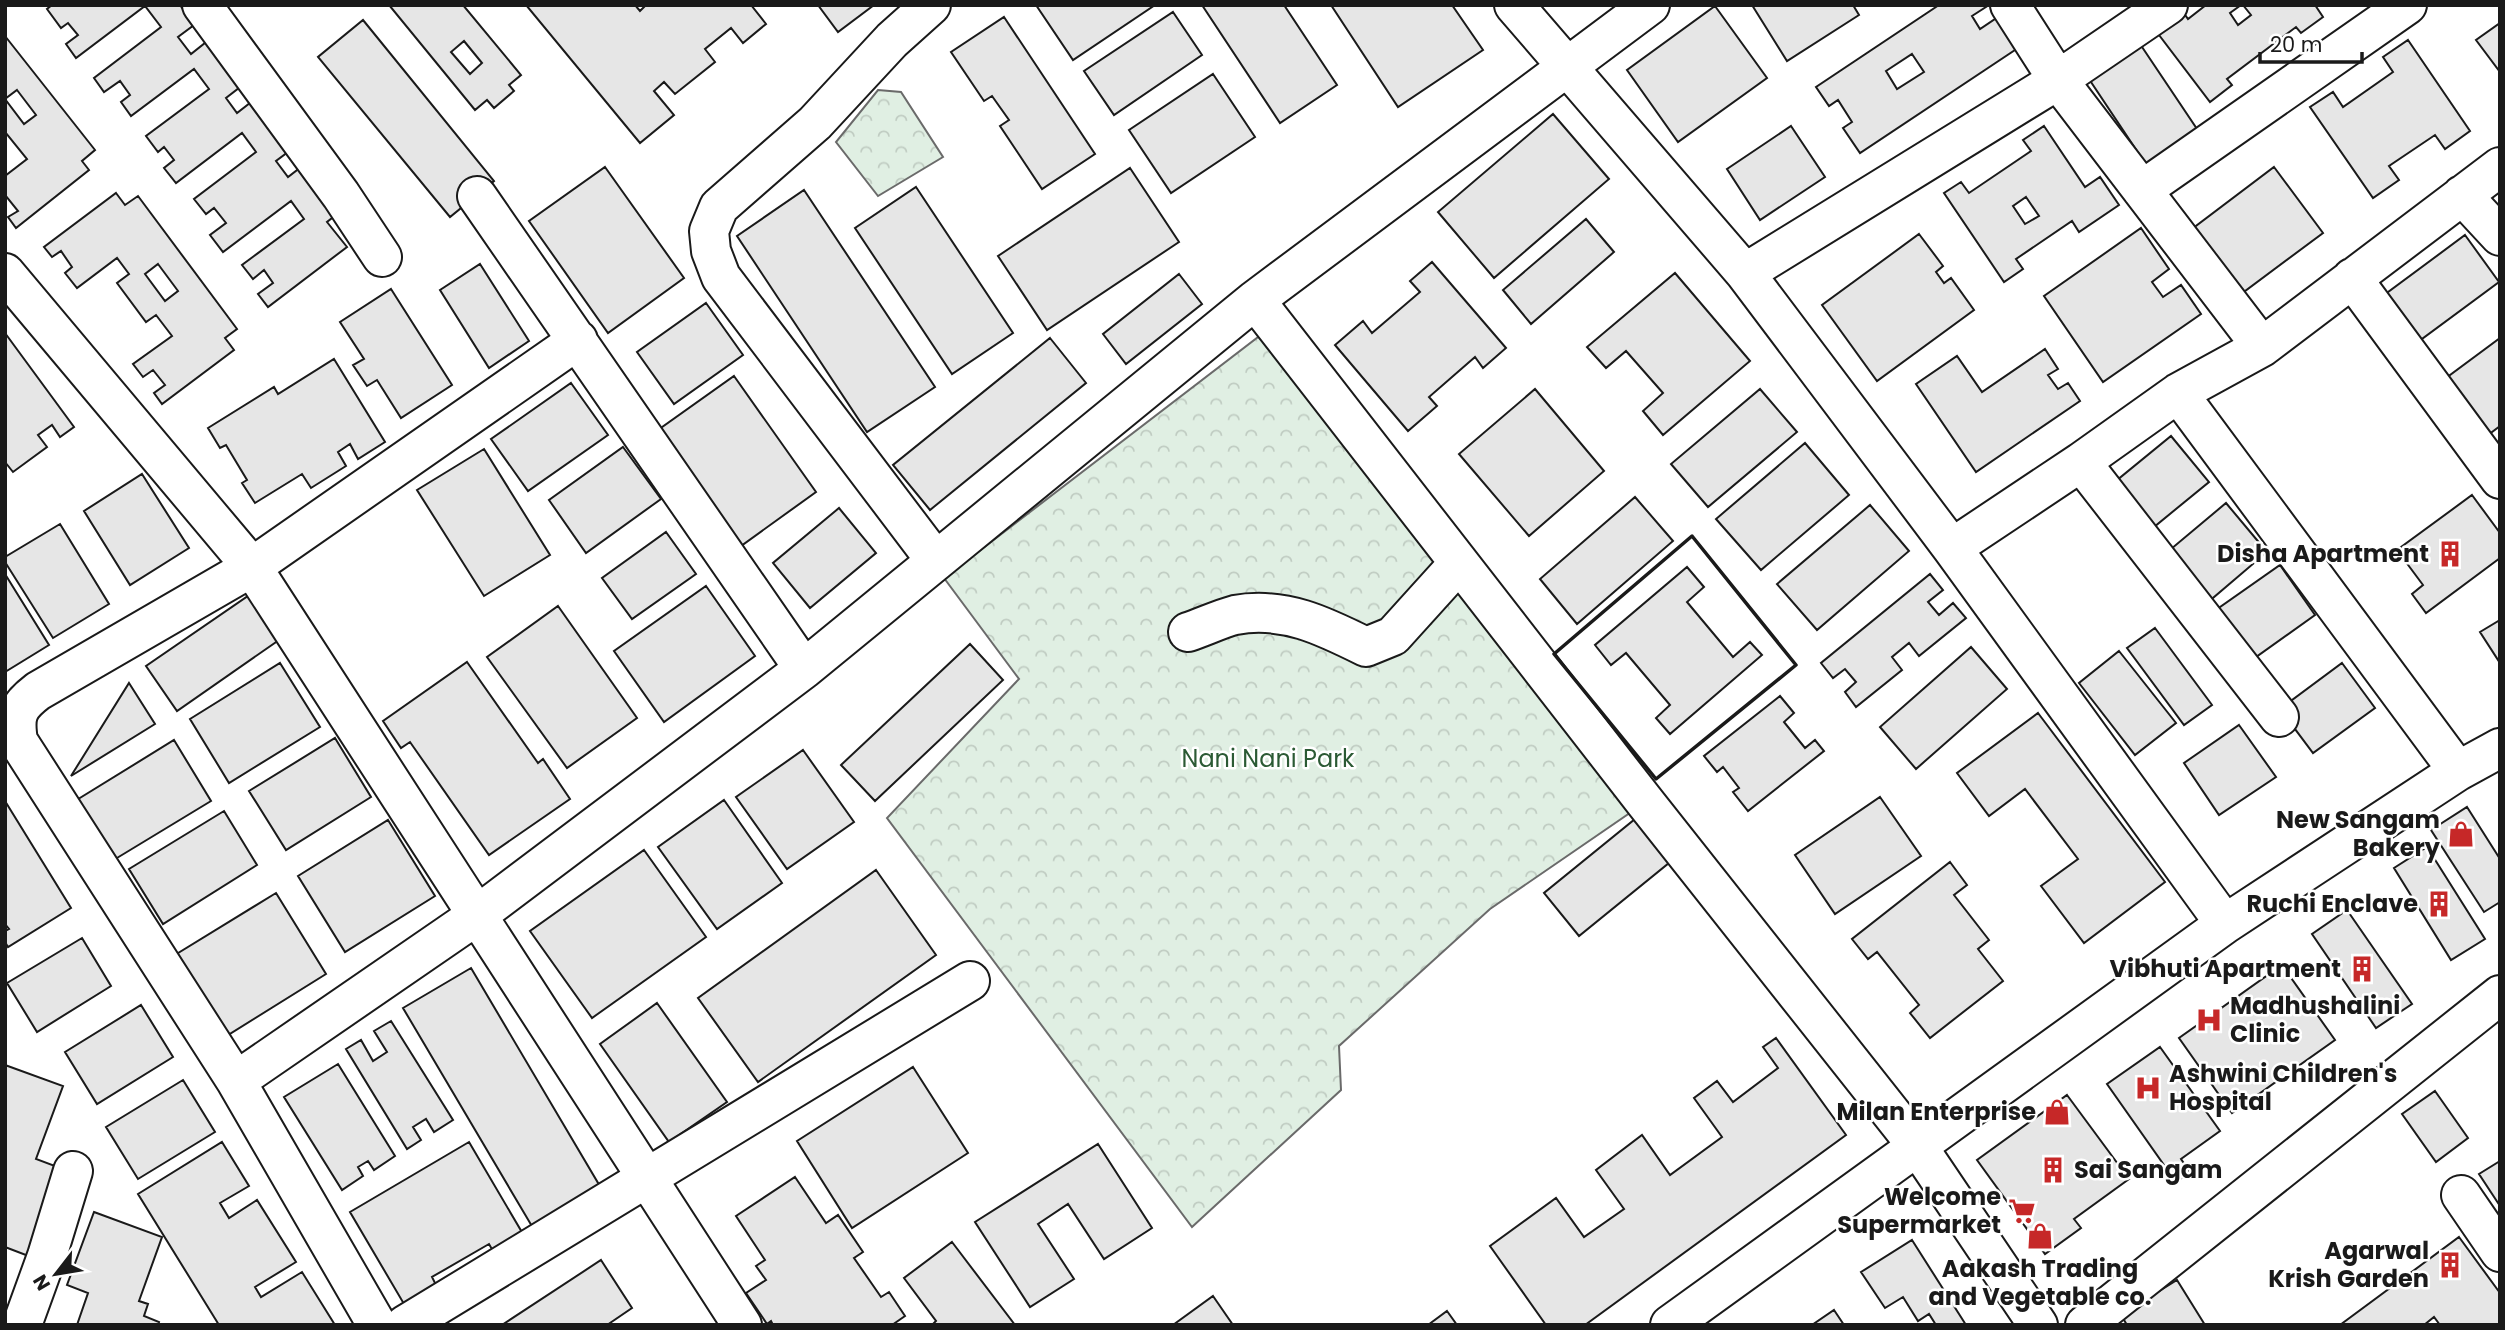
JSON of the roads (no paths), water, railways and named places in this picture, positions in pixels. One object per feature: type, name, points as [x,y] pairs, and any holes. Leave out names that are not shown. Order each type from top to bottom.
[{"type":"street","points":[[202,5],[341,195],[382,257]]},
{"type":"street","points":[[931,5],[892,40],[792,145],[719,207],[709,230],[710,251],[721,277],[936,561]]},
{"type":"street","points":[[1514,5],[1745,273],[1952,548],[2225,924]]},
{"type":"street","points":[[236,1081],[476,916],[804,668],[1255,300],[1650,5]]},
{"type":"street","points":[[2010,5],[2058,80],[2262,347]]},
{"type":"street","points":[[1745,273],[2058,80],[2168,5]]},
{"type":"street","points":[[2142,190],[2407,5]]},
{"type":"street","points":[[1952,548],[2178,393],[2262,347],[2500,167]]},
{"type":"street","points":[[2462,195],[2500,236]]},
{"type":"street","points":[[477,196],[804,668]]},
{"type":"street","points":[[5,272],[252,567],[742,1325]]},
{"type":"street","points":[[2352,278],[2500,479]]},
{"type":"street","points":[[1255,300],[1918,1147],[2038,1325]]},
{"type":"street","points":[[377,1325],[236,1081],[19,741],[15,721],[23,703],[38,691],[252,567],[578,340]]},
{"type":"street","points":[[2178,393],[2458,771]]},
{"type":"street","points":[[2081,462],[2279,718]]},
{"type":"street","points":[[1188,632],[1235,615],[1284,613],[1335,631],[1366,647],[1393,636],[1459,563]]},
{"type":"street","points":[[1671,1325],[2225,924],[2458,771],[2500,748]]},
{"type":"street","points":[[405,1325],[970,981]]},
{"type":"street","points":[[2085,1325],[2500,995]]},
{"type":"street","points":[[22,1325],[73,1171]]},
{"type":"street","points":[[2461,1195],[2500,1252]]},
{"type":"place","name":"Disha Apartment","points":[[2450,554]]},
{"type":"place","name":"New Sangam Bakery","points":[[2461,834]]},
{"type":"place","name":"Ruchi Enclave","points":[[2439,904]]},
{"type":"place","name":"Vibhuti Apartment","points":[[2362,969]]},
{"type":"place","name":"Madhushalini Clinic","points":[[2209,1020]]},
{"type":"place","name":"Ashwini Children's Hospital","points":[[2148,1088]]},
{"type":"place","name":"Milan Enterprise","points":[[2057,1112]]},
{"type":"place","name":"Sai Sangam","points":[[2053,1170]]},
{"type":"place","name":"Welcome Supermarket","points":[[2022,1211]]},
{"type":"place","name":"Aakash Trading and Vegetable co.","points":[[2040,1236]]},
{"type":"place","name":"Agarwal Krish Garden","points":[[2450,1265]]},
{"type":"park label","name":"Nani Nani Park","points":[[1268,759]]}]
